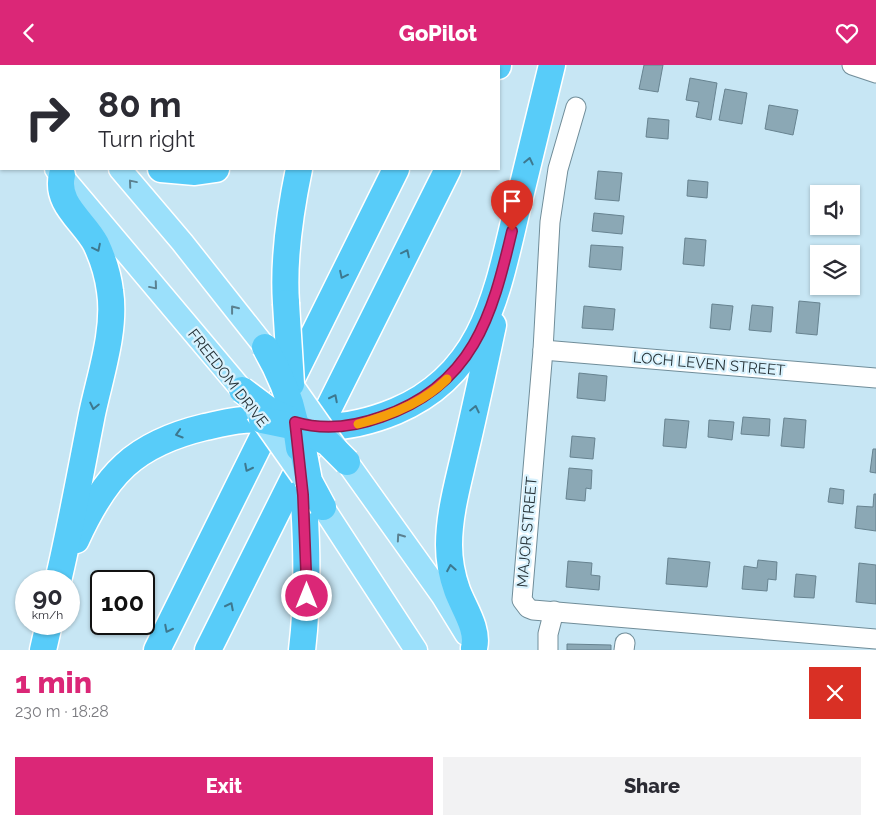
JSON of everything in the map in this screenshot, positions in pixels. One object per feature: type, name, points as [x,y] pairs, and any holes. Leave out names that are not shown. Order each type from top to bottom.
[{"type":"highway","points":[[62,570],[94,503],[112,477],[134,457],[159,442],[226,422],[246,419],[342,427],[366,422],[414,403],[432,392],[450,376],[460,365],[476,339],[499,283],[552,65]]},
{"type":"highway","points":[[172,170],[195,172],[209,170]]},
{"type":"highway","points":[[299,170],[291,216],[287,268],[286,303],[291,384],[302,425],[309,481],[323,507]]},
{"type":"highway","points":[[157,650],[396,170]]},
{"type":"highway","points":[[208,650],[448,170]]},
{"type":"highway","points":[[59,172],[62,197],[92,237],[104,265],[111,294],[112,309],[105,355],[61,570]]},
{"type":"highway","points":[[475,649],[473,629],[451,571],[450,533],[455,498],[499,302],[499,283]]},
{"type":"highway","points":[[264,347],[282,377],[302,425],[307,596],[302,650]]},
{"type":"highway","points":[[242,390],[270,411],[302,425],[328,443],[347,462]]},
{"type":"highway","points":[[43,650],[46,635]]},
{"type":"main road","points":[[121,170],[182,242],[291,384]]},
{"type":"main road","name":"FREEDOM DRIVE","points":[[59,172],[242,390],[323,507],[416,650]]},
{"type":"main road","points":[[347,462],[442,595],[475,649]]},
{"type":"street","points":[[852,65],[876,73]]},
{"type":"street","name":"MAJOR STREET","points":[[576,107],[558,169],[550,222],[522,600],[528,608],[554,611],[876,639]]},
{"type":"street","name":"LOCH LEVEN STREET","points":[[542,350],[876,378]]},
{"type":"street","points":[[548,650],[548,634],[554,611]]},
{"type":"building","points":[[644,65],[663,65],[658,92],[639,89]]},
{"type":"building","points":[[690,78],[717,83],[711,120],[696,117],[699,102],[686,100]]},
{"type":"building","points":[[725,89],[747,93],[742,124],[719,120]]},
{"type":"building","points":[[769,105],[798,110],[793,135],[765,129]]},
{"type":"building","points":[[648,118],[669,120],[668,139],[646,137]]},
{"type":"building","points":[[598,171],[622,173],[619,201],[595,199]]},
{"type":"building","points":[[688,180],[708,182],[707,198],[687,196]]},
{"type":"building","points":[[594,213],[624,216],[622,234],[592,231]]},
{"type":"building","points":[[685,238],[706,240],[704,266],[683,264]]},
{"type":"building","points":[[591,245],[623,247],[621,270],[589,267]]},
{"type":"building","points":[[799,301],[820,303],[817,335],[796,333]]},
{"type":"building","points":[[712,304],[733,306],[730,330],[710,328]]},
{"type":"building","points":[[752,305],[773,307],[771,332],[749,330]]},
{"type":"building","points":[[584,306],[615,309],[613,330],[582,328]]},
{"type":"building","points":[[579,373],[607,376],[605,401],[577,398]]},
{"type":"building","points":[[743,417],[770,419],[769,436],[741,434]]},
{"type":"building","points":[[784,418],[806,420],[804,448],[781,446]]},
{"type":"building","points":[[665,419],[689,421],[686,448],[663,446]]},
{"type":"building","points":[[709,420],[734,422],[732,440],[708,437]]},
{"type":"building","points":[[572,436],[595,438],[593,459],[570,457]]},
{"type":"building","points":[[873,449],[876,449],[876,473],[870,472]]},
{"type":"building","points":[[569,468],[592,470],[591,489],[586,488],[585,501],[566,499]]},
{"type":"building","points":[[830,488],[844,490],[843,504],[828,502]]},
{"type":"building","points":[[874,494],[876,494],[876,531],[855,528],[857,506],[873,507]]},
{"type":"building","points":[[668,558],[710,562],[707,587],[666,584]]},
{"type":"building","points":[[758,560],[777,562],[776,580],[768,579],[767,591],[742,589],[744,566],[757,568]]},
{"type":"building","points":[[568,561],[592,563],[591,575],[600,576],[599,590],[566,587]]},
{"type":"building","points":[[859,563],[876,565],[876,604],[856,602]]},
{"type":"building","points":[[796,574],[816,576],[814,598],[794,597]]},
{"type":"building","points":[[567,644],[611,645],[611,650],[567,650]]},
{"type":"slow traffic","points":[[358,424],[390,414],[414,403],[432,392],[447,379]]},
{"type":"route","points":[[307,596],[303,495],[295,422],[322,427],[342,427],[358,424],[390,414],[414,403],[442,384],[460,365],[486,319],[499,283],[512,231]]}]
